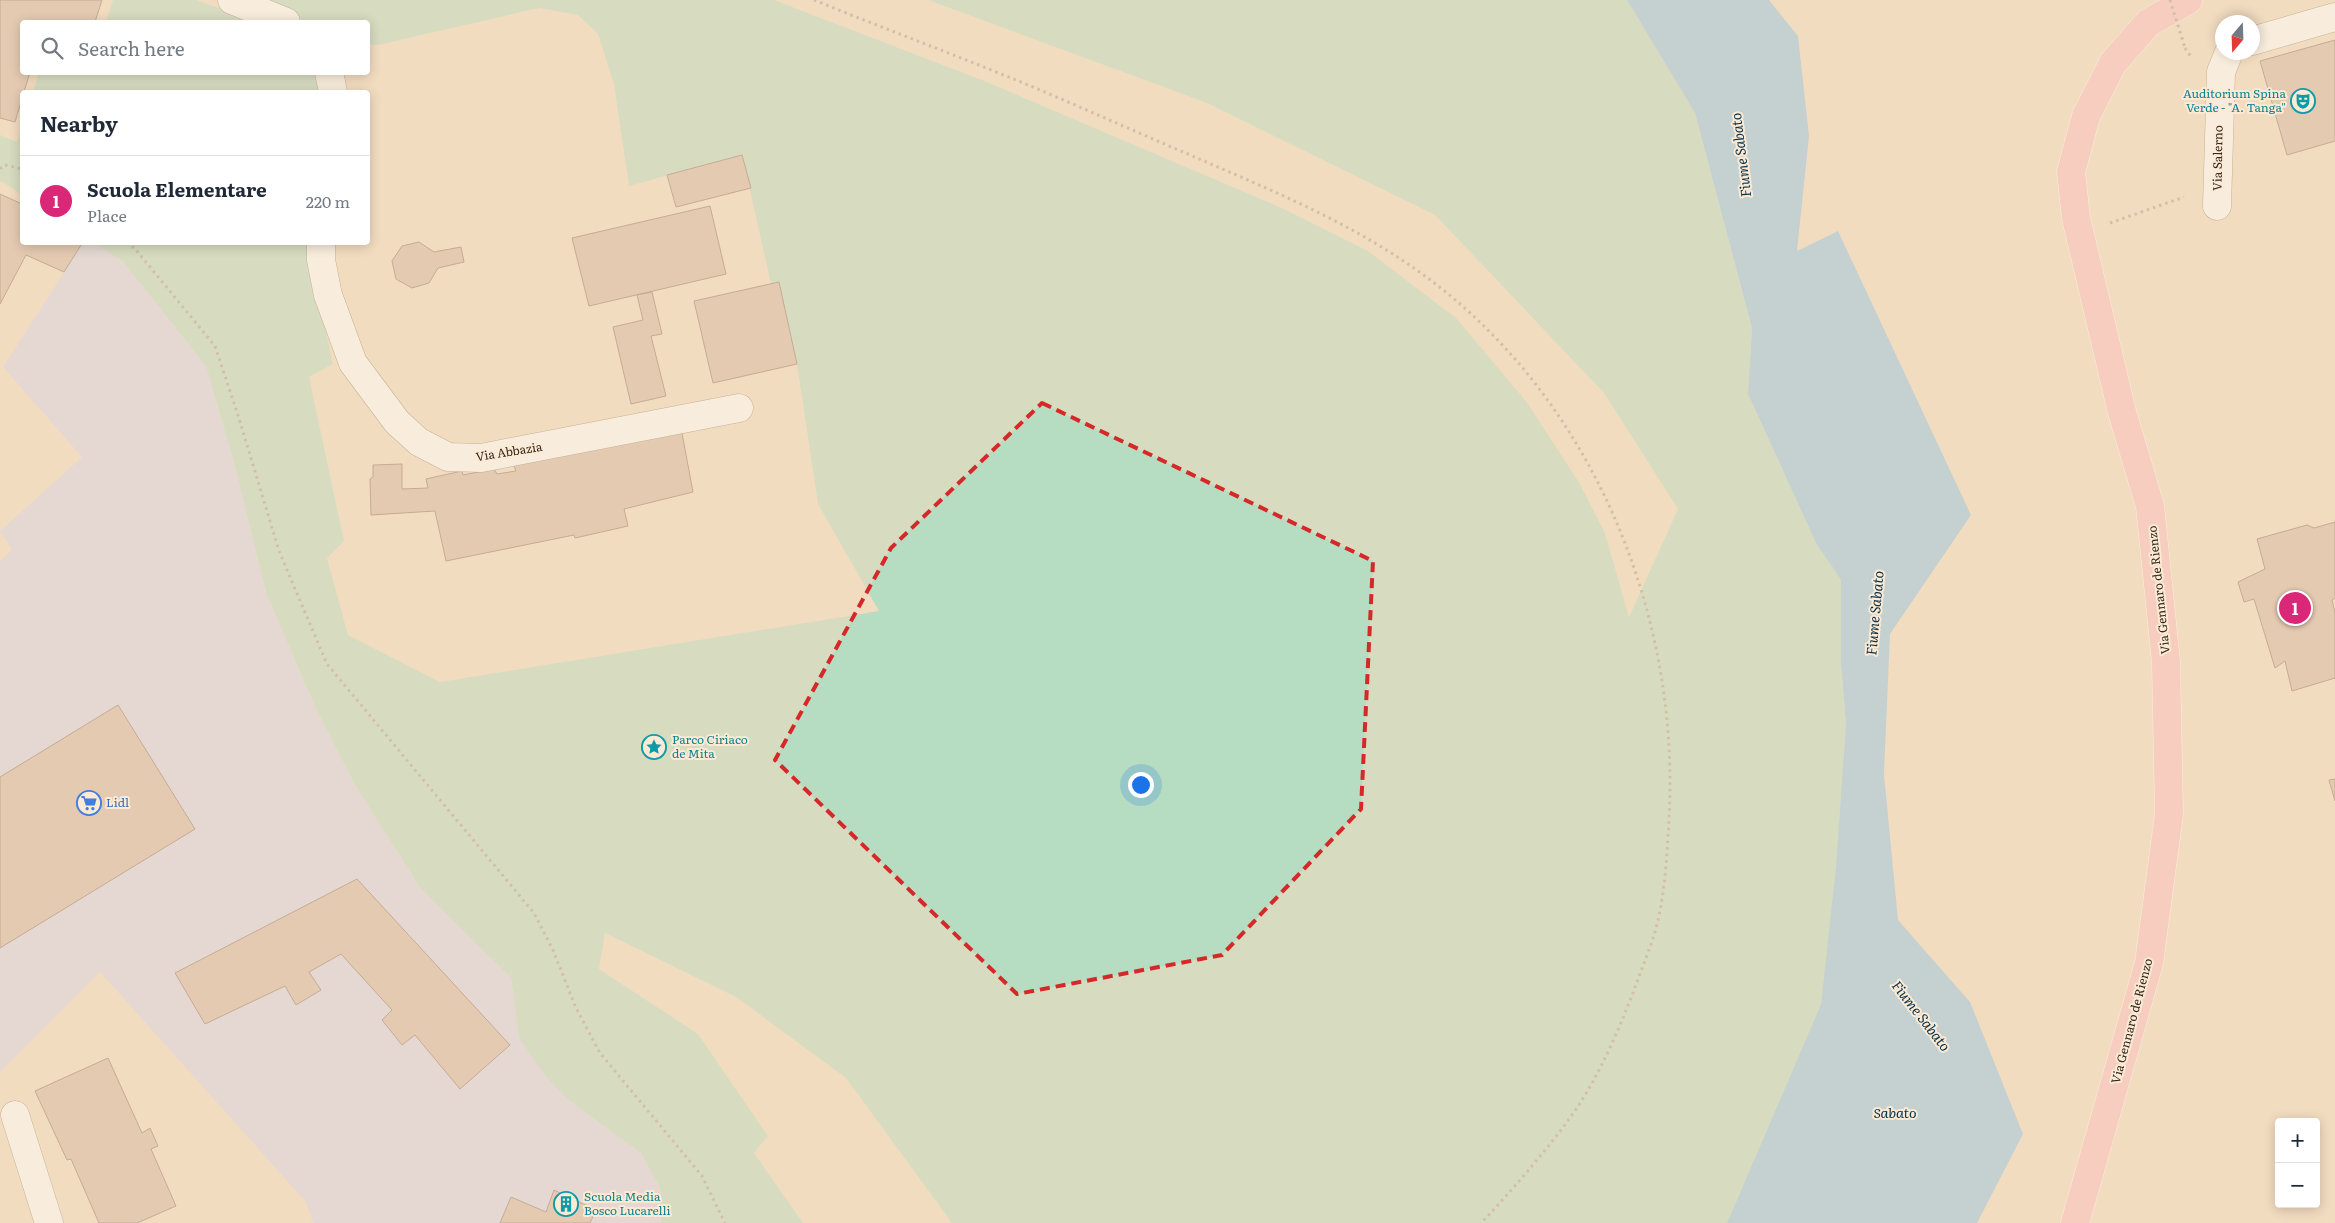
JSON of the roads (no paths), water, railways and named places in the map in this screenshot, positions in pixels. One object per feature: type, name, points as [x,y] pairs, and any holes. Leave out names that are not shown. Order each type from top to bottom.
[{"type":"main road","name":"Via Gennaro de Rienzo","points":[[2075,1223],[2149,963],[2169,814],[2166,662],[2150,506],[2122,412],[2080,234],[2072,172],[2086,116],[2113,64],[2148,23],[2188,0]]},
{"type":"street","points":[[232,0],[281,20]]},
{"type":"street","points":[[2260,39],[2335,17]]},
{"type":"street","name":"Via Salerno","points":[[2217,196],[2221,72],[2226,60]]},
{"type":"street","points":[[330,75],[333,90]]},
{"type":"street","name":"Via Abbazia","points":[[321,245],[321,260],[328,294],[353,363],[397,422],[420,442],[448,457],[481,458],[739,408]]},
{"type":"street","points":[[15,1115],[49,1223]]},
{"type":"water","name":"Sabato","points":[[1627,0],[1769,0],[1798,36],[1809,136],[1797,251],[1838,231],[1971,515],[1890,634],[1884,774],[1898,920],[1970,1002],[2023,1134],[1977,1223],[1727,1223],[1821,1004],[1836,867],[1846,724],[1841,663],[1841,580],[1816,543],[1748,394],[1752,328],[1695,113]]},
{"type":"place","name":"Auditorium Spina Verde - \"A. Tanga\"","points":[[2303,101]]},
{"type":"place","name":"Scuola Elementare","points":[[2295,608]]},
{"type":"place","name":"Parco Ciriaco de Mita","points":[[654,747]]},
{"type":"place","name":"Lidl","points":[[89,803]]},
{"type":"place","name":"Scuola Media Bosco Lucarelli","points":[[566,1204]]},
{"type":"water label","name":"Fiume Sabato","points":[[1741,155]]},
{"type":"water label","name":"Fiume Sabato","points":[[1875,613]]},
{"type":"water label","name":"Fiume Sabato","points":[[1921,1016]]}]
